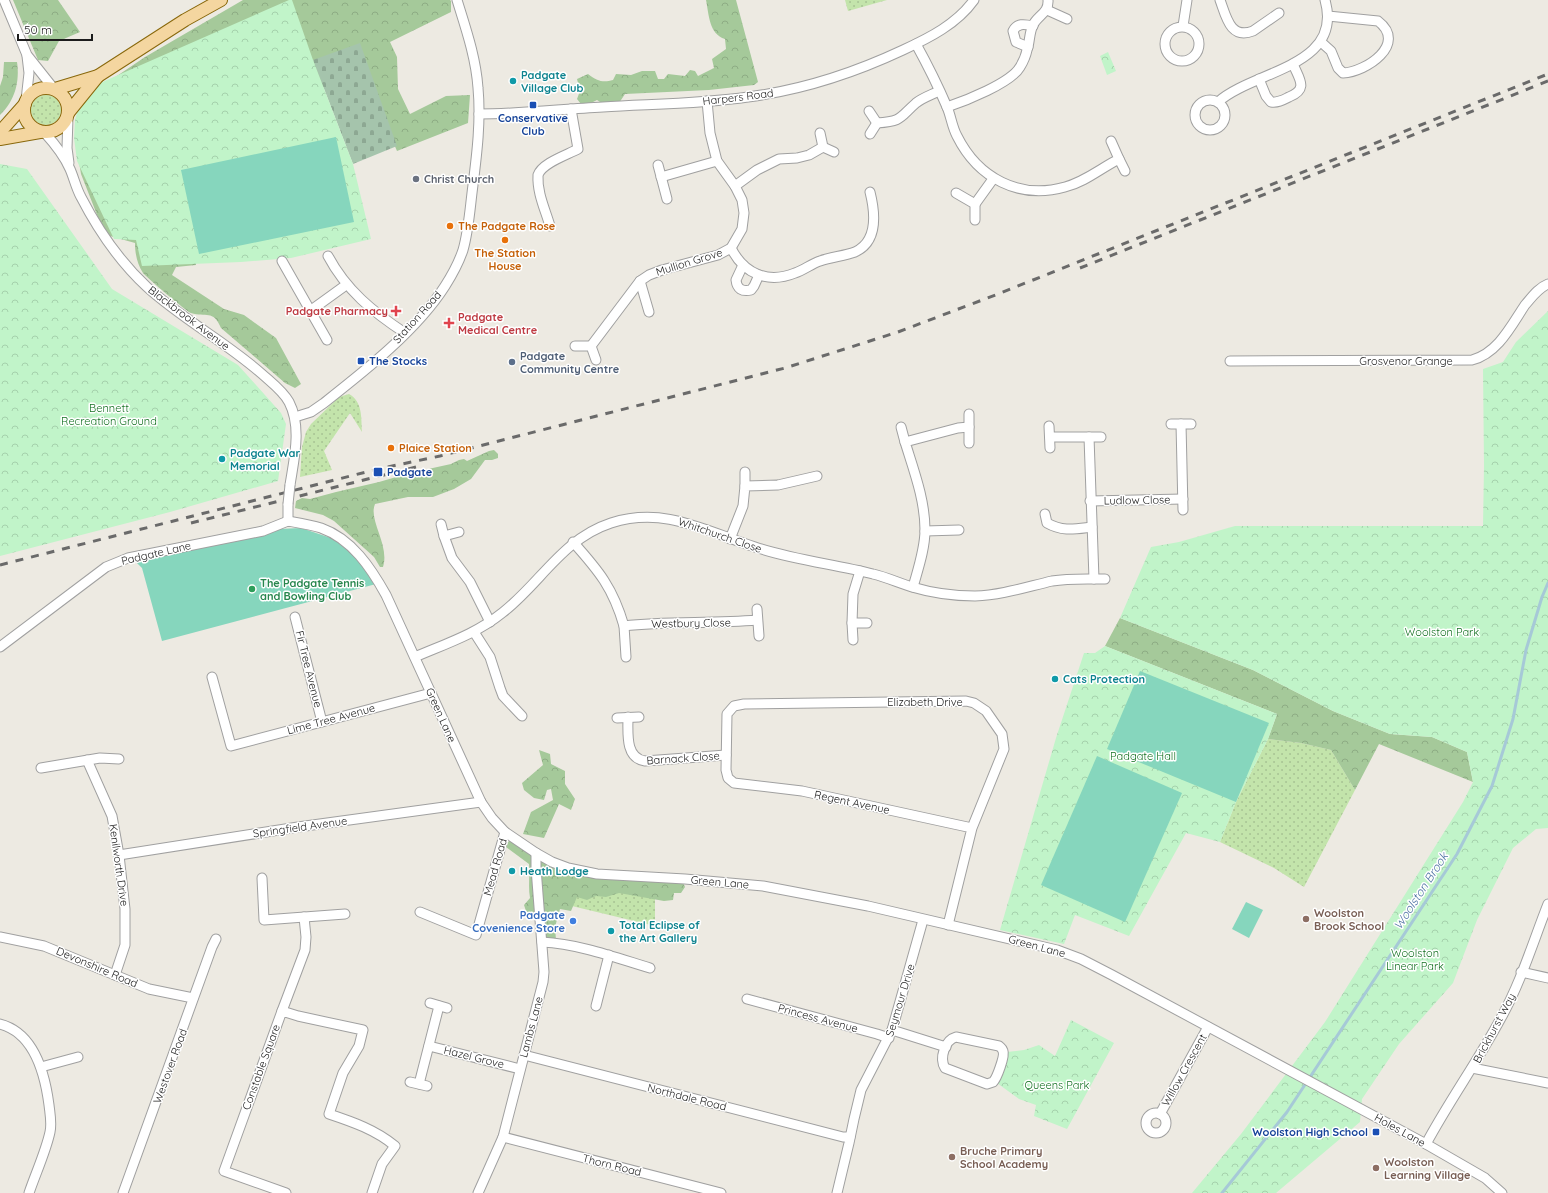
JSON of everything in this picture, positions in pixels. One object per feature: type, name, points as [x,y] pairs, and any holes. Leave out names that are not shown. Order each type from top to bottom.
[{"type":"main road","points":[[0,132],[35,90],[41,88],[54,89],[98,76],[185,20],[221,0]]},
{"type":"main road","points":[[0,139],[42,132],[51,132],[58,129],[64,124],[68,115],[98,76]]},
{"type":"main road","points":[[54,89],[61,93],[66,99],[68,115]]},
{"type":"main road","points":[[25,102],[24,111],[28,124],[42,132]]},
{"type":"street","points":[[4,0],[27,55],[54,89]]},
{"type":"street","name":"Station Road","points":[[295,417],[311,412],[324,404],[405,333],[431,305],[445,285],[460,258],[469,216],[476,161],[479,114],[478,87],[474,60],[457,0]]},
{"type":"street","name":"Harpers Road","points":[[479,114],[707,100],[768,94],[822,81],[864,67],[916,44],[946,26],[974,0]]},
{"type":"street","points":[[947,107],[966,100],[1011,76],[1019,68],[1028,47],[1033,26],[1036,20],[1047,10],[1048,0]]},
{"type":"street","points":[[1183,26],[1187,0]]},
{"type":"street","points":[[1220,0],[1229,25],[1232,29],[1239,32],[1248,33],[1253,31],[1279,13]]},
{"type":"street","points":[[1218,102],[1230,92],[1293,64],[1307,55],[1321,42],[1327,30],[1328,16],[1325,0]]},
{"type":"street","points":[[1047,10],[1067,19]]},
{"type":"street","points":[[1321,42],[1331,51],[1338,68],[1343,73],[1352,72],[1373,62],[1382,54],[1387,45],[1388,38],[1385,30],[1378,21],[1328,16]]},
{"type":"street","points":[[1028,47],[1016,42],[1013,31],[1015,27],[1020,24],[1033,26]]},
{"type":"street","points":[[916,44],[947,107],[956,135],[966,153],[977,166],[993,179],[1010,187],[1031,191],[1065,187],[1082,181],[1119,159]]},
{"type":"street","points":[[25,102],[29,73],[27,55]]},
{"type":"street","points":[[1259,79],[1266,96],[1272,102],[1278,102],[1297,94],[1301,85],[1293,64]]},
{"type":"street","points":[[877,123],[892,122],[902,117],[917,102],[939,91]]},
{"type":"street","name":"Mullion Grove","points":[[591,346],[640,281],[649,274],[718,255],[731,248],[742,229],[744,213],[742,200],[735,186],[717,161],[710,133],[707,100]]},
{"type":"street","points":[[550,226],[546,210],[541,201],[538,175],[546,165],[578,150],[571,109]]},
{"type":"street","points":[[869,111],[877,123]]},
{"type":"street","name":"Blackbrook Avenue","points":[[68,115],[67,148],[70,168],[80,195],[107,241],[126,265],[147,287],[165,302],[252,365],[276,386],[288,400],[295,417]]},
{"type":"street","points":[[870,134],[877,123]]},
{"type":"street","name":"Blackbrook Avenue","points":[[42,132],[56,146],[70,168]]},
{"type":"street","points":[[820,133],[823,147]]},
{"type":"street","points":[[1112,141],[1125,170]]},
{"type":"street","points":[[823,147],[834,152]]},
{"type":"street","points":[[735,186],[757,170],[778,158],[797,158],[809,155],[823,147]]},
{"type":"street","points":[[661,177],[717,161]]},
{"type":"street","points":[[658,165],[667,199]]},
{"type":"street","points":[[975,220],[975,204],[993,179]]},
{"type":"street","points":[[731,248],[736,257],[750,271],[771,278],[782,278],[819,262],[856,251],[864,245],[873,232],[875,211],[870,192]]},
{"type":"street","points":[[956,193],[975,204]]},
{"type":"street","points":[[328,256],[346,285],[365,303],[405,333]]},
{"type":"street","points":[[282,260],[327,340]]},
{"type":"street","points":[[743,265],[736,280],[738,288],[742,291],[751,290],[759,275]]},
{"type":"street","points":[[640,281],[648,312]]},
{"type":"street","name":"Grosvenor Grange","points":[[1230,361],[1472,360],[1484,356],[1494,348],[1529,300],[1540,288],[1548,284]]},
{"type":"street","points":[[310,312],[346,285]]},
{"type":"street","points":[[575,346],[591,346],[596,360]]},
{"type":"street","points":[[969,414],[969,443]]},
{"type":"street","points":[[288,521],[288,504],[296,440],[295,417]]},
{"type":"street","points":[[1171,424],[1192,424]]},
{"type":"street","name":"Ludlow Close","points":[[1181,424],[1183,510]]},
{"type":"street","points":[[1049,426],[1050,448]]},
{"type":"street","points":[[901,427],[921,495],[925,531],[920,562],[913,587]]},
{"type":"street","points":[[905,442],[958,428],[969,427]]},
{"type":"street","points":[[1050,437],[1101,437]]},
{"type":"street","name":"Ludlow Close","points":[[1089,437],[1090,501],[1094,579]]},
{"type":"street","points":[[730,539],[743,506],[745,486],[744,472]]},
{"type":"street","points":[[745,486],[778,485],[817,476]]},
{"type":"street","name":"Ludlow Close","points":[[1090,501],[1183,499]]},
{"type":"street","points":[[1045,514],[1047,523],[1057,529],[1092,527]]},
{"type":"street","name":"Whitchurch Close","points":[[415,657],[474,632],[490,622],[528,590],[555,559],[573,542],[584,535],[612,523],[648,517],[670,518],[777,554],[878,575],[913,587],[950,595],[990,595],[1017,591],[1066,579],[1105,579]]},
{"type":"street","name":"Padgate Lane","points":[[0,646],[106,567],[117,562],[148,553],[262,531],[288,521]]},
{"type":"street","name":"Green Lane","points":[[288,521],[321,528],[334,534],[358,553],[369,566],[386,595],[481,802],[492,818],[505,832],[552,862],[568,868],[589,872],[763,886],[868,906],[1058,950],[1081,959],[1265,1058],[1304,1077]]},
{"type":"street","points":[[441,524],[452,558],[470,582],[490,622]]},
{"type":"street","points":[[925,531],[959,530]]},
{"type":"street","points":[[444,536],[460,532]]},
{"type":"street","points":[[573,542],[596,568],[614,597],[624,626],[626,657]]},
{"type":"street","points":[[853,640],[853,594],[860,571]]},
{"type":"street","points":[[757,609],[759,636]]},
{"type":"street","name":"Fir Tree Avenue","points":[[295,617],[322,722]]},
{"type":"street","name":"Westbury Close","points":[[624,626],[675,622],[721,623],[757,620]]},
{"type":"street","points":[[852,623],[867,623]]},
{"type":"street","points":[[474,632],[490,657],[503,696],[516,702],[522,716]]},
{"type":"street","name":"Lime Tree Avenue","points":[[212,677],[231,746],[431,693]]},
{"type":"street","name":"Elizabeth Drive","points":[[731,708],[744,704],[966,701],[974,703],[986,711],[1002,734],[1004,749],[972,828],[948,925]]},
{"type":"street","name":"Barnack Close","points":[[730,780],[727,774],[726,718],[731,708]]},
{"type":"street","name":"Barnack Close","points":[[628,717],[630,750],[635,758],[640,760],[644,761],[726,755]]},
{"type":"street","points":[[617,718],[639,717]]},
{"type":"street","points":[[41,768],[100,758],[119,759]]},
{"type":"street","name":"Kenilworth Drive","points":[[87,760],[112,816],[119,855],[125,909],[125,945],[114,975]]},
{"type":"street","name":"Regent Avenue","points":[[730,780],[738,784],[802,791],[972,828]]},
{"type":"street","name":"Springfield Avenue","points":[[119,855],[298,827],[481,802]]},
{"type":"street","name":"Mead Road","points":[[420,912],[476,935],[505,832]]},
{"type":"street","name":"Lambs Lane","points":[[478,1193],[503,1137],[543,982],[536,853]]},
{"type":"street","points":[[262,878],[264,920],[345,914]]},
{"type":"street","name":"Brickhurst Way","points":[[1426,1144],[1502,1017],[1548,904]]},
{"type":"street","points":[[282,1011],[305,950],[306,937],[304,918]]},
{"type":"street","name":"Seymour Drive","points":[[837,1193],[862,1090],[890,1034],[924,920]]},
{"type":"street","name":"Devonshire Road","points":[[0,937],[44,946],[149,989],[193,998]]},
{"type":"street","name":"Westover Road","points":[[123,1193],[193,998],[216,939]]},
{"type":"street","points":[[542,942],[561,943],[609,955],[650,968]]},
{"type":"street","points":[[596,1006],[609,955]]},
{"type":"street","points":[[1521,972],[1548,978]]},
{"type":"street","name":"Princess Avenue","points":[[748,999],[877,1034],[890,1034],[946,1047]]},
{"type":"street","name":"Hazel Grove","points":[[419,1084],[439,1006]]},
{"type":"street","name":"Constable Square","points":[[286,1193],[224,1171],[282,1011],[305,1018],[363,1030],[359,1046],[343,1073],[329,1114],[367,1128],[395,1146],[382,1164],[372,1193]]},
{"type":"street","points":[[0,1024],[19,1032],[29,1044],[41,1067],[46,1082],[51,1119],[50,1132],[29,1193]]},
{"type":"street","name":"Willow Crescent","points":[[1160,1114],[1208,1026]]},
{"type":"street","points":[[956,1037],[999,1046],[1003,1054],[996,1079],[987,1084],[947,1070],[942,1061],[946,1047],[949,1041],[956,1037]]},
{"type":"street","name":"Hazel Grove","points":[[428,1046],[520,1069]]},
{"type":"street","name":"Northdale Road","points":[[524,1056],[827,1133],[850,1137]]},
{"type":"street","points":[[41,1067],[78,1057]]},
{"type":"street","points":[[1472,1068],[1548,1083]]},
{"type":"street","name":"Holes Lane","points":[[1304,1077],[1485,1178],[1502,1193]]},
{"type":"street","name":"Thorn Road","points":[[503,1137],[721,1193]]},
{"type":"street","points":[[255,1193],[258,1183]]},
{"type":"green space","points":[[13,0],[58,0],[80,32],[59,41],[48,61],[38,60]]},
{"type":"green space","points":[[243,0],[450,0],[451,12],[390,42],[397,57],[398,89],[410,114],[446,96],[470,95],[468,123],[397,151],[368,85],[139,97],[196,265],[176,267],[172,275],[224,309],[244,315],[276,338],[301,384],[295,388],[285,383],[221,328],[215,318],[209,315],[191,313],[143,273],[139,266],[135,251],[135,243],[110,236],[99,220],[81,174],[76,144],[108,82],[145,57]]},
{"type":"green space","points":[[292,0],[313,60],[353,164],[371,239],[291,258],[241,262],[142,266],[136,240],[114,239],[77,161],[74,138],[75,120],[80,103],[100,83]]},
{"type":"green space","points":[[706,0],[736,0],[758,82],[754,85],[709,90],[625,94],[619,103],[603,104],[597,100],[591,103],[581,104],[577,99],[580,91],[577,79],[588,74],[597,80],[606,81],[613,80],[616,74],[631,75],[642,71],[655,71],[658,79],[664,79],[668,74],[685,76],[690,70],[695,71],[698,76],[714,68],[712,59],[726,49],[725,39],[720,37],[713,28],[709,18]]},
{"type":"green space","points":[[845,0],[887,0],[848,11]]},
{"type":"green space","points":[[360,43],[397,146],[353,164],[313,60]]},
{"type":"green space","points":[[1108,52],[1116,71],[1107,75],[1100,56]]},
{"type":"green space","points":[[4,62],[17,62],[18,76],[13,97],[0,115],[0,86],[3,77]]},
{"type":"green space","points":[[46,95],[57,99],[61,110],[57,121],[46,125],[35,121],[31,110],[35,99]]},
{"type":"green space","points":[[336,137],[354,222],[199,254],[181,170]]},
{"type":"green space","name":"Bennett Recreation Ground","points":[[0,164],[27,169],[112,289],[238,365],[281,413],[286,424],[278,481],[170,512],[0,556]]},
{"type":"green space","name":"Woolston Park","points":[[1548,311],[1548,828],[1536,829],[1513,848],[1477,920],[1453,983],[1399,1044],[1362,1099],[1360,1122],[1276,1193],[1192,1193],[1241,1134],[1325,1022],[1463,802],[1473,782],[1467,752],[1432,737],[1390,734],[1333,711],[1253,670],[1120,618],[1151,547],[1179,542],[1235,526],[1483,526],[1483,369],[1503,362],[1516,342]]},
{"type":"green space","points":[[349,394],[354,397],[359,406],[362,432],[350,413],[324,451],[332,470],[300,477],[302,447],[306,432],[311,424],[339,397]]},
{"type":"green space","points":[[494,450],[498,454],[498,458],[485,460],[471,479],[454,489],[433,497],[408,497],[375,504],[374,518],[384,550],[383,567],[380,567],[374,557],[334,521],[323,515],[295,508],[296,501],[302,498],[310,499],[451,464],[459,460],[464,459],[467,461]]},
{"type":"green space","name":"The Padgate Tennis and Bowling Club","points":[[301,528],[334,539],[360,561],[376,584],[162,641],[142,568],[136,562],[279,529]]},
{"type":"green space","points":[[1120,618],[1253,670],[1333,711],[1390,734],[1432,737],[1467,752],[1473,782],[1379,744],[1355,790],[1331,750],[1301,743],[1268,739],[1277,714],[1105,646]]},
{"type":"green space","name":"Padgate Hall","points":[[1105,646],[1277,714],[1268,739],[1236,802],[1220,842],[1186,833],[1129,936],[1075,915],[1064,944],[1000,930],[1056,738],[1084,653],[1095,653]]},
{"type":"green space","points":[[1140,671],[1269,723],[1236,802],[1107,749]]},
{"type":"green space","points":[[1268,739],[1301,743],[1331,750],[1355,790],[1304,887],[1274,868],[1220,842],[1236,802]]},
{"type":"green space","points":[[539,750],[550,754],[551,764],[565,771],[565,784],[575,799],[571,810],[559,804],[544,838],[523,834],[531,812],[553,800],[551,789],[547,790],[544,800],[534,798],[524,790],[522,783],[543,765]]},
{"type":"green space","points":[[1097,756],[1182,793],[1125,922],[1041,885]]},
{"type":"green space","points":[[510,838],[533,849],[544,863],[576,872],[681,878],[685,887],[681,893],[674,893],[673,900],[664,901],[619,893],[606,897],[596,896],[587,900],[577,897],[571,911],[560,909],[555,927],[556,940],[543,939],[535,917],[527,914],[524,905],[530,898],[529,864],[506,847]]},
{"type":"green space","points":[[567,875],[655,885],[655,926],[551,901]]},
{"type":"green space","points":[[1246,902],[1263,910],[1249,938],[1232,929]]},
{"type":"green space","name":"Queens Park","points":[[1071,1020],[1114,1043],[1067,1129],[1034,1116],[1036,1105],[1019,1099],[997,1083],[1007,1052],[1024,1050],[1039,1045],[1055,1056]]},
{"type":"waterway","name":"Woolston Brook","points":[[1222,1193],[1287,1112],[1457,854],[1492,786],[1513,719],[1526,650],[1542,597],[1548,583]]},
{"type":"railway","points":[[0,565],[378,469],[440,456],[785,368],[898,332],[998,294],[1548,74]]},
{"type":"railway","points":[[1080,268],[1548,81]]},
{"type":"railway","points":[[191,523],[416,467]]},
{"type":"place","name":"Padgate Village Club","points":[[513,81]]},
{"type":"place","name":"Conservative Club","points":[[533,105]]},
{"type":"place","name":"Christ Church","points":[[416,179]]},
{"type":"place","name":"The Padgate Rose","points":[[450,226]]},
{"type":"place","name":"The Station House","points":[[505,240]]},
{"type":"place","name":"Padgate Pharmacy","points":[[396,311]]},
{"type":"place","name":"Padgate Medical Centre","points":[[449,323]]},
{"type":"place","name":"The Stocks","points":[[361,361]]},
{"type":"place","name":"Padgate Community Centre","points":[[512,362]]},
{"type":"place","name":"Plaice Station","points":[[391,448]]},
{"type":"place","name":"Padgate War Memorial","points":[[222,459]]},
{"type":"place","name":"Padgate","points":[[378,472]]},
{"type":"place","name":"The Padgate Tennis and Bowling Club","points":[[252,589]]},
{"type":"place","name":"Cats Protection","points":[[1055,679]]},
{"type":"place","name":"Heath Lodge","points":[[512,871]]},
{"type":"place","name":"Woolston Brook School","points":[[1306,919]]},
{"type":"place","name":"Padgate Covenience Store","points":[[573,921]]},
{"type":"place","name":"Total Eclipse of the Art Gallery","points":[[611,931]]},
{"type":"place","name":"Woolston High School","points":[[1376,1132]]},
{"type":"place","name":"Bruche Primary School Academy","points":[[952,1157]]},
{"type":"place","name":"Woolston Learning Village","points":[[1376,1168]]},
{"type":"park label","name":"Woolston Linear Park","points":[[1415,959]]}]
